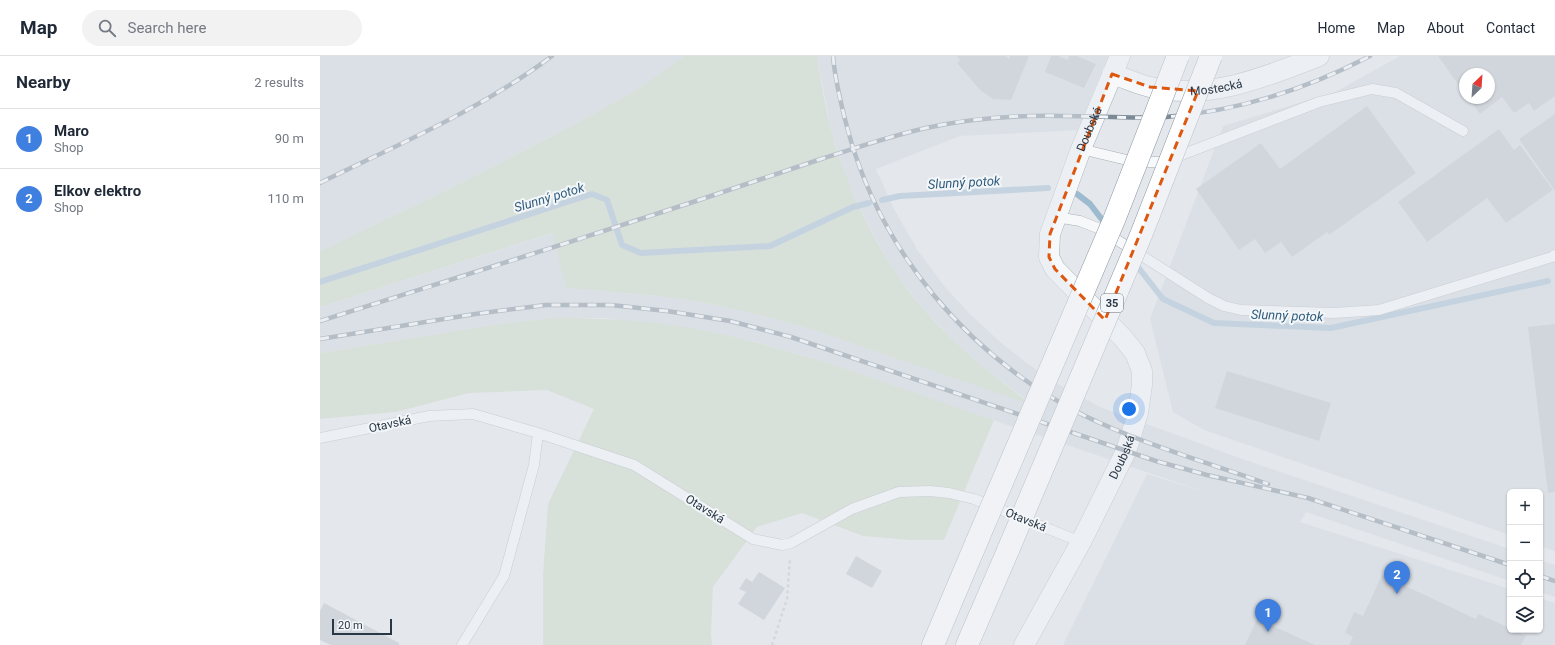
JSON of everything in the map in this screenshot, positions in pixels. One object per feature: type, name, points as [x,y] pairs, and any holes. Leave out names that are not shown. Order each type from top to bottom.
[{"type":"highway","name":"35","points":[[933,645],[1114,220],[1178,56]]},
{"type":"highway","name":"35","points":[[967,645],[1141,235],[1211,56]]},
{"type":"highway","points":[[926,645],[947,612]]},
{"type":"street","name":"Doubská","points":[[1024,645],[1081,542],[1126,451],[1138,413],[1142,385],[1142,372],[1135,354],[1123,338],[1055,269],[1049,257],[1050,234],[1056,217],[1081,149],[1120,56]]},
{"type":"street","name":"Mostecká","points":[[1112,74],[1150,87],[1181,92],[1205,91],[1229,87],[1294,66],[1319,56]]},
{"type":"lane","points":[[1081,149],[1135,162],[1163,162],[1319,102],[1372,89],[1396,93],[1463,131]]},
{"type":"lane","points":[[1056,217],[1080,221],[1100,229],[1208,298],[1224,306],[1242,310],[1334,313],[1379,310],[1555,255]]},
{"type":"lane","name":"Otavská","points":[[320,438],[429,416],[473,414],[538,433],[634,465],[753,539],[782,545],[792,543],[852,509],[899,492],[930,491],[950,493],[974,499],[1081,542]]},
{"type":"lane","points":[[462,645],[504,576],[534,465],[538,433]]},
{"type":"path","points":[[772,645],[787,599],[792,543]]},
{"type":"highlighted area","points":[[1112,74],[1150,87],[1198,91],[1105,320],[1055,269],[1049,257],[1050,234]]},
{"type":"shaded area","points":[[320,56],[684,56],[635,91],[562,131],[449,189],[320,251]]},
{"type":"shaded area","points":[[817,56],[1108,56],[1089,102],[1082,130],[960,136],[876,169],[893,207],[918,251],[945,287],[969,313],[999,341],[1028,364],[1056,383],[1100,407],[1248,461],[1507,548],[1507,580],[1306,512],[1300,522],[1507,588],[1507,633],[1543,633],[1543,599],[1555,603],[1555,645],[1063,645],[1147,474],[1208,493],[805,356],[756,342],[701,330],[605,318],[552,318],[499,324],[320,353],[320,307],[553,233],[566,288],[659,296],[706,303],[763,316],[814,330],[1030,403],[980,364],[948,335],[922,307],[892,268],[866,221],[847,180],[831,130]]},
{"type":"shaded area","points":[[1400,56],[1555,56],[1555,551],[1543,547],[1543,489],[1507,489],[1507,534],[1204,430],[1173,412],[1150,319],[1223,126],[1335,92]]},
{"type":"shaded area","points":[[1543,561],[1555,565],[1555,597],[1543,593]]},
{"type":"green space","points":[[684,56],[817,56],[827,112],[838,154],[856,201],[879,245],[906,287],[933,320],[988,371],[1032,405],[814,330],[763,316],[706,303],[659,296],[566,288],[552,233],[320,307],[320,251],[449,189],[562,131],[635,91]]},
{"type":"green space","points":[[552,318],[609,319],[665,324],[739,338],[850,370],[994,420],[944,540],[910,540],[863,536],[802,513],[757,527],[713,587],[712,645],[543,645],[543,575],[548,504],[594,409],[547,390],[469,393],[396,412],[320,419],[320,353],[499,324]]},
{"type":"building","points":[[957,56],[1006,56],[1009,59],[1010,56],[1029,56],[1011,100],[993,99],[980,90],[957,63],[960,60]]},
{"type":"building","points":[[1051,56],[1058,56],[1068,60],[1069,56],[1077,56],[1096,64],[1084,88],[1045,72]]},
{"type":"building","points":[[1438,56],[1555,56],[1555,96],[1534,111],[1529,103],[1514,113],[1502,97],[1495,102],[1495,68],[1459,68],[1459,86]]},
{"type":"building","points":[[1472,104],[1493,104],[1480,114]]},
{"type":"building","points":[[1367,106],[1416,173],[1329,235],[1327,232],[1292,257],[1281,242],[1265,253],[1255,239],[1239,250],[1196,189],[1261,143],[1280,169]]},
{"type":"building","points":[[1555,114],[1555,191],[1519,139]]},
{"type":"building","points":[[1499,129],[1514,150],[1520,145],[1553,190],[1506,223],[1487,198],[1427,242],[1398,202]]},
{"type":"building","points":[[1555,324],[1555,492],[1548,493],[1528,327]]},
{"type":"building","points":[[1227,371],[1331,403],[1319,441],[1215,408]]},
{"type":"building","points":[[856,556],[882,571],[872,588],[846,574]]},
{"type":"building","points":[[759,572],[785,588],[764,620],[738,604],[746,592],[739,589],[746,578],[752,582]]},
{"type":"building","points":[[1382,575],[1476,619],[1478,614],[1507,627],[1507,633],[1520,633],[1526,636],[1521,645],[1349,645],[1353,637],[1345,633],[1354,612],[1363,616]]},
{"type":"building","points":[[324,603],[399,643],[399,645],[331,645],[320,640],[320,611]]},
{"type":"building","points":[[1257,619],[1315,645],[1245,645]]},
{"type":"waterway","name":"Slunný potok","points":[[882,200],[900,196],[1048,188]]},
{"type":"waterway","name":"Slunný potok","points":[[320,282],[592,194],[607,200],[622,245],[641,253],[770,246],[853,207],[869,203]]},
{"type":"waterway","name":"Slunný potok","points":[[1077,194],[1090,204],[1107,226]]},
{"type":"waterway","name":"Slunný potok","points":[[1134,262],[1163,299],[1214,323],[1331,328],[1548,281]]},
{"type":"railway","points":[[320,183],[410,140],[469,109],[497,93],[552,56]]},
{"type":"railway","points":[[833,56],[840,101],[847,127],[862,173],[882,216],[906,258],[934,296],[966,331],[1002,363],[1041,391],[1083,415],[1151,444],[1268,484]]},
{"type":"railway","points":[[320,321],[602,232],[860,146],[913,131],[960,122],[1011,117],[1075,116],[1153,118],[1219,110],[1271,97],[1297,88],[1322,79],[1370,56]]},
{"type":"railway","points":[[320,339],[475,314],[546,305],[611,305],[667,311],[730,321],[791,337],[1156,461],[1207,475],[1308,498],[1507,564]]},
{"type":"railway","points":[[1543,577],[1555,581]]},
{"type":"place","name":"Elkov elektro","points":[[1397,594]]},
{"type":"place","name":"Maro","points":[[1268,632]]}]
